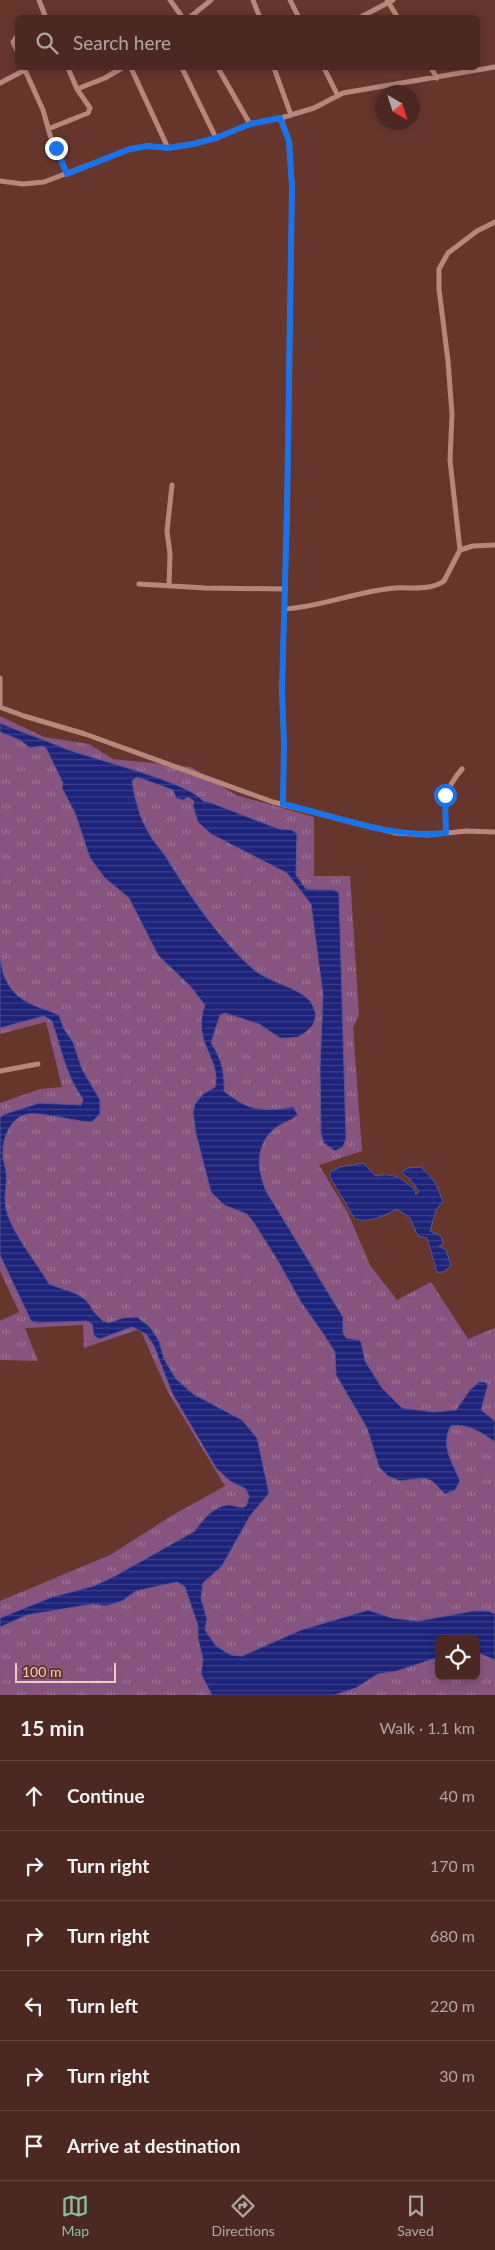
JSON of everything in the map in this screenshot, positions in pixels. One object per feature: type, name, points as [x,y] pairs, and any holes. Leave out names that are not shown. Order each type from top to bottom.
[{"type":"street","points":[[39,0],[45,15]]},
{"type":"street","points":[[170,0],[181,15]]},
{"type":"street","points":[[192,15],[209,0]]},
{"type":"street","points":[[252,0],[259,15]]},
{"type":"street","points":[[290,0],[298,15]]},
{"type":"street","points":[[364,15],[389,1],[396,15]]},
{"type":"street","points":[[480,70],[495,67]]},
{"type":"street","points":[[0,84],[23,70]]},
{"type":"street","points":[[25,70],[67,174]]},
{"type":"street","points":[[48,129],[88,113],[90,108],[77,89],[69,70]]},
{"type":"street","points":[[77,89],[105,78],[119,70]]},
{"type":"street","points":[[132,70],[168,148]]},
{"type":"street","points":[[183,70],[216,138]]},
{"type":"street","points":[[219,70],[250,124]]},
{"type":"street","points":[[275,70],[292,115]]},
{"type":"street","points":[[325,70],[338,96]]},
{"type":"street","points":[[432,70],[437,78]]},
{"type":"street","points":[[0,181],[23,184],[44,182],[130,149],[148,146],[168,148],[216,138],[250,124],[314,108],[343,93],[479,70]]},
{"type":"street","points":[[280,118],[289,141],[292,187],[284,609],[283,804]]},
{"type":"street","points":[[284,609],[332,602],[356,594],[373,591],[429,587],[444,581],[460,550],[450,460],[452,414],[448,361],[439,289],[439,269],[448,253],[477,231],[495,222]]},
{"type":"street","points":[[169,586],[170,554],[167,531],[172,484]]},
{"type":"street","points":[[460,550],[473,546],[495,546]]},
{"type":"street","points":[[139,584],[285,589]]},
{"type":"street","points":[[0,678],[0,707],[85,734],[283,804],[396,833],[428,835],[495,832]]},
{"type":"street","points":[[446,833],[445,795],[449,786],[462,769]]},
{"type":"street","points":[[0,1072],[38,1064]]},
{"type":"green space","points":[[0,716],[44,737],[89,744],[113,759],[191,767],[236,795],[314,817],[314,876],[350,876],[359,1015],[353,1028],[362,1151],[319,1165],[348,1213],[370,1265],[397,1300],[431,1282],[468,1339],[495,1328],[495,1695],[0,1695],[0,1601],[110,1555],[173,1515],[225,1486],[168,1392],[140,1329],[84,1348],[83,1325],[25,1328],[38,1361],[0,1360],[0,1321],[19,1312],[0,1271],[0,1103],[40,1089],[62,1087],[46,1022],[0,1034]]},
{"type":"shaded area","points":[[0,723],[74,752],[159,778],[179,786],[203,801],[279,829],[292,830],[297,834],[296,875],[306,889],[334,890],[339,893],[346,1138],[343,1147],[335,1151],[324,1143],[321,1134],[320,1067],[323,995],[311,904],[287,873],[211,834],[198,822],[193,806],[194,801],[188,797],[183,800],[176,798],[173,790],[137,777],[132,781],[138,809],[146,829],[216,930],[240,957],[259,974],[304,995],[316,1014],[313,1025],[306,1032],[298,1037],[280,1038],[259,1024],[225,1013],[220,1015],[211,1043],[222,1066],[224,1091],[248,1106],[264,1109],[293,1107],[298,1115],[274,1129],[263,1143],[260,1158],[261,1174],[266,1191],[343,1317],[343,1332],[346,1338],[361,1342],[365,1361],[382,1388],[402,1408],[433,1412],[456,1410],[470,1390],[479,1382],[485,1382],[488,1385],[481,1410],[495,1421],[495,1442],[469,1427],[451,1426],[448,1433],[448,1454],[460,1481],[455,1490],[445,1494],[432,1481],[424,1478],[400,1481],[388,1476],[379,1467],[367,1428],[336,1375],[335,1352],[301,1302],[254,1223],[247,1214],[224,1205],[211,1192],[196,1134],[193,1113],[195,1104],[203,1094],[215,1087],[216,1077],[214,1068],[202,1029],[205,1005],[190,986],[158,955],[129,898],[105,878],[90,858],[75,813],[62,788],[63,783],[46,748],[43,746],[30,748],[20,740],[0,732]]},
{"type":"shaded area","points":[[0,958],[4,976],[15,993],[35,1006],[59,1015],[64,1029],[73,1042],[82,1069],[100,1100],[100,1114],[92,1122],[30,1114],[19,1117],[8,1130],[4,1141],[3,1154],[6,1171],[6,1208],[15,1231],[24,1246],[49,1284],[77,1294],[87,1301],[103,1321],[109,1323],[122,1318],[137,1317],[150,1327],[159,1341],[164,1359],[176,1379],[193,1394],[242,1420],[257,1438],[269,1493],[250,1516],[222,1566],[203,1583],[201,1598],[207,1619],[205,1630],[216,1646],[231,1655],[242,1656],[301,1630],[368,1610],[392,1618],[418,1621],[473,1611],[488,1611],[495,1614],[495,1660],[480,1654],[480,1635],[435,1635],[435,1658],[397,1671],[378,1674],[356,1688],[334,1695],[212,1695],[201,1674],[203,1659],[198,1639],[198,1626],[185,1587],[177,1582],[136,1591],[122,1601],[106,1606],[93,1604],[27,1615],[0,1627],[0,1618],[52,1597],[94,1586],[115,1576],[195,1531],[205,1518],[220,1507],[225,1505],[246,1506],[249,1497],[246,1489],[230,1481],[216,1468],[172,1393],[154,1346],[146,1334],[132,1327],[100,1339],[94,1336],[92,1324],[87,1321],[38,1323],[31,1321],[0,1255],[0,1117],[39,1103],[81,1105],[83,1099],[68,1071],[52,1021],[44,1016],[0,1028]]},
{"type":"shaded area","points":[[363,1163],[376,1176],[388,1175],[402,1180],[415,1190],[416,1195],[419,1191],[409,1178],[401,1172],[408,1168],[421,1167],[435,1182],[443,1201],[436,1210],[430,1231],[441,1236],[443,1244],[439,1246],[446,1250],[451,1266],[442,1273],[437,1272],[427,1238],[418,1236],[410,1218],[397,1209],[376,1218],[355,1219],[330,1177],[330,1172],[340,1167]]},
{"type":"route","points":[[56,148],[67,174],[130,149],[148,146],[168,148],[193,144],[216,138],[250,124],[280,118],[289,141],[292,187],[282,690],[284,744],[283,804],[396,833],[428,835],[446,833],[445,795]]}]
